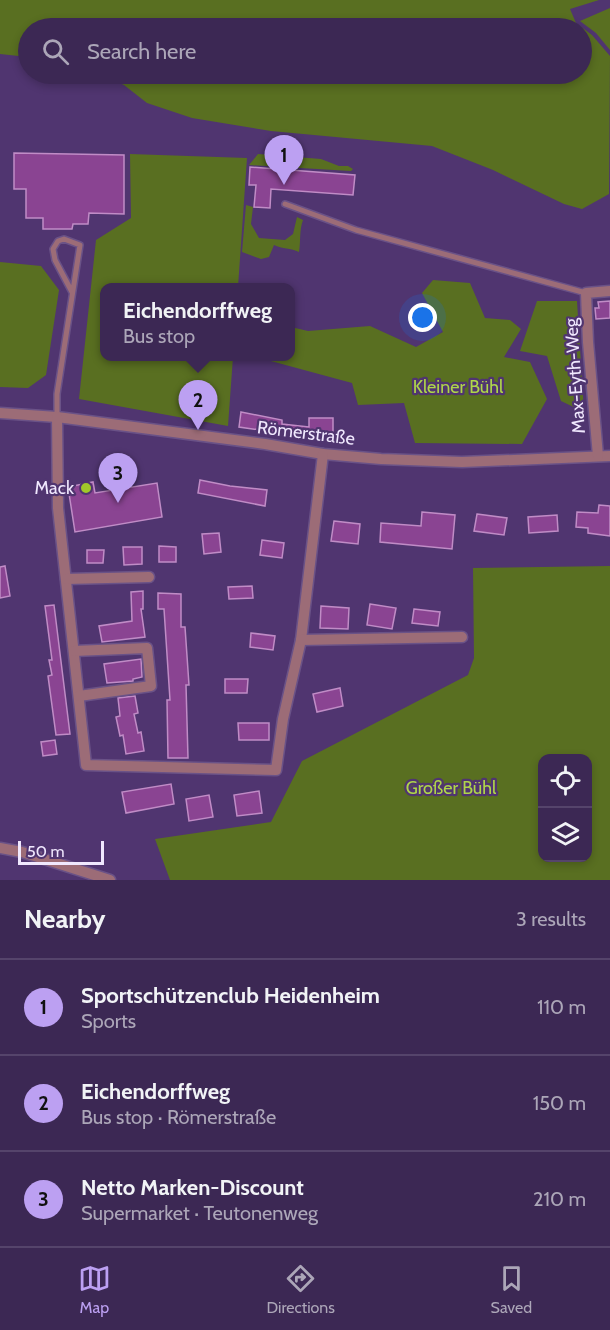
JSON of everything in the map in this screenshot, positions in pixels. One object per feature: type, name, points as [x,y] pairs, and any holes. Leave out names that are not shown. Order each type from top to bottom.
[{"type":"street","points":[[586,293],[610,291]]},
{"type":"street","name":"Max-Eyth-Weg","points":[[586,293],[598,456]]},
{"type":"street","name":"Römerstraße","points":[[0,413],[57,417],[265,444],[323,454],[462,462],[610,456]]},
{"type":"street","points":[[57,417],[58,508],[86,765],[276,770],[283,719],[301,640],[323,454]]},
{"type":"street","points":[[66,579],[149,577]]},
{"type":"street","points":[[301,640],[462,638]]},
{"type":"street","points":[[74,651],[147,648],[151,686],[79,696]]},
{"type":"street","points":[[0,848],[22,852],[77,874],[110,880]]},
{"type":"lane","points":[[285,204],[356,230],[586,293]]},
{"type":"lane","points":[[57,417],[57,394],[80,245],[64,239],[58,241],[53,249],[55,260],[72,292]]},
{"type":"green space","points":[[0,0],[599,0],[570,9],[574,18],[18,18],[18,56],[0,54]]},
{"type":"green space","points":[[610,8],[610,50],[592,30],[592,18],[587,18]]},
{"type":"green space","points":[[592,35],[610,56],[609,194],[582,209],[564,204],[493,170],[432,146],[271,131],[192,118],[147,103],[122,84],[592,84]]},
{"type":"green space","points":[[130,154],[247,158],[238,283],[100,283],[100,361],[233,361],[228,426],[79,399],[96,240],[131,218]]},
{"type":"green space","points":[[258,154],[321,159],[353,169],[351,171],[249,165]]},
{"type":"green space","points":[[246,205],[253,207],[251,224],[259,238],[285,240],[293,234],[297,217],[303,220],[299,252],[274,245],[269,257],[261,259],[242,252]]},
{"type":"green space","points":[[0,262],[41,266],[59,290],[46,375],[28,388],[0,387]]},
{"type":"green space","name":"Kleiner Bühl","points":[[433,280],[470,283],[485,318],[510,320],[521,329],[504,357],[530,362],[547,399],[522,444],[415,443],[404,403],[358,405],[352,383],[271,361],[295,361],[295,328],[308,331],[370,326],[416,347],[443,332],[422,293]]},
{"type":"green space","points":[[537,301],[577,301],[584,412],[561,401],[547,356],[520,351]]},
{"type":"green space","name":"Großer Bühl","points":[[610,566],[610,880],[170,880],[155,839],[271,822],[302,761],[468,675],[474,658],[473,568]]},
{"type":"building","points":[[14,153],[124,155],[124,214],[89,213],[88,224],[73,224],[72,229],[43,229],[43,218],[26,218],[26,189],[14,189]]},
{"type":"building","points":[[250,167],[355,175],[353,195],[271,189],[270,208],[254,207],[256,185],[249,185]]},
{"type":"building","points":[[610,301],[610,318],[596,319],[595,308],[599,308],[598,302]]},
{"type":"building","points":[[241,412],[282,420],[282,424],[309,427],[309,418],[333,418],[333,433],[310,433],[310,437],[239,427]]},
{"type":"building","points":[[200,480],[267,490],[265,506],[198,493]]},
{"type":"building","points":[[93,482],[95,493],[157,483],[162,517],[75,532],[68,487]]},
{"type":"building","points":[[599,505],[610,506],[610,536],[588,533],[588,528],[576,527],[577,512],[598,513]]},
{"type":"building","points":[[422,512],[455,515],[452,549],[380,542],[381,523],[421,526]]},
{"type":"building","points":[[477,514],[507,518],[504,535],[474,531]]},
{"type":"building","points":[[557,515],[558,531],[529,533],[528,517]]},
{"type":"building","points":[[334,521],[360,524],[358,544],[331,541]]},
{"type":"building","points":[[219,533],[221,552],[204,554],[202,534]]},
{"type":"building","points":[[262,540],[284,543],[282,558],[260,555]]},
{"type":"building","points":[[159,546],[176,547],[176,562],[159,562]]},
{"type":"building","points":[[123,547],[142,547],[142,564],[124,565]]},
{"type":"building","points":[[87,550],[104,550],[103,563],[87,563]]},
{"type":"building","points":[[5,566],[10,596],[0,598],[0,567]]},
{"type":"building","points":[[252,586],[253,598],[229,599],[228,587]]},
{"type":"building","points":[[143,591],[143,609],[141,609],[145,637],[102,642],[99,626],[132,621],[131,592]]},
{"type":"building","points":[[158,593],[181,594],[181,627],[185,627],[189,685],[186,685],[188,758],[168,758],[167,700],[170,700],[164,609],[158,609]]},
{"type":"building","points":[[370,604],[396,608],[392,629],[367,625]]},
{"type":"building","points":[[54,605],[70,734],[56,735],[48,676],[52,675],[49,660],[52,660],[45,606]]},
{"type":"building","points":[[321,606],[349,608],[348,629],[320,628]]},
{"type":"building","points":[[414,609],[440,612],[438,626],[412,623]]},
{"type":"building","points":[[251,633],[275,636],[273,650],[250,647]]},
{"type":"building","points":[[141,659],[142,677],[133,679],[133,681],[107,683],[104,664]]},
{"type":"building","points":[[225,679],[248,679],[247,693],[225,693]]},
{"type":"building","points":[[340,688],[343,706],[317,712],[313,694]]},
{"type":"building","points":[[135,696],[138,713],[134,714],[138,733],[141,732],[144,751],[126,754],[123,735],[120,736],[116,717],[120,716],[118,698]]},
{"type":"building","points":[[238,723],[269,723],[269,740],[239,740]]},
{"type":"building","points":[[55,740],[57,754],[43,756],[41,742]]},
{"type":"building","points":[[171,784],[174,804],[126,813],[122,792]]},
{"type":"building","points":[[259,791],[262,813],[237,816],[234,795]]},
{"type":"building","points":[[209,795],[213,817],[189,821],[186,799]]},
{"type":"place","name":"Sportschützenclub Heidenheim","points":[[284,185]]},
{"type":"place","name":"Eichendorffweg","points":[[198,430]]},
{"type":"place","name":"Mack","points":[[86,488]]},
{"type":"place","name":"Netto Marken-Discount","points":[[118,503]]}]
